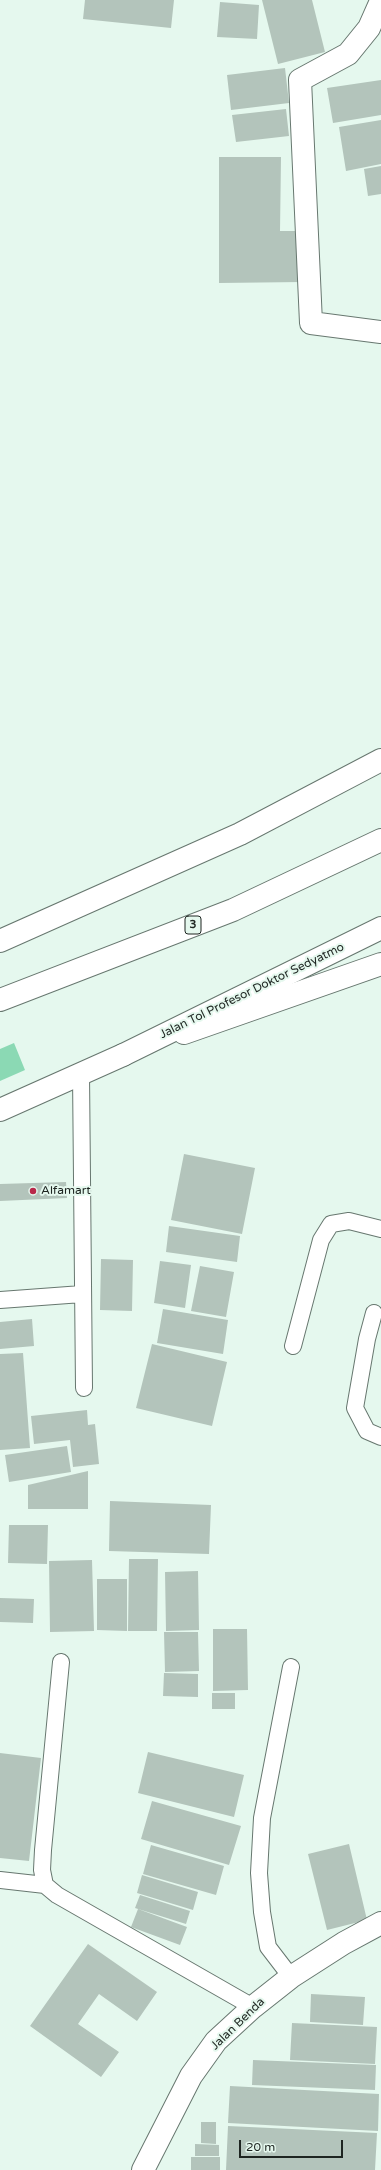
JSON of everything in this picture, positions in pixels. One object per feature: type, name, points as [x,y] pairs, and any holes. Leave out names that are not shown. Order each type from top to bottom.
[{"type":"main road","points":[[381,1],[369,28],[348,54],[300,80],[311,322],[381,332]]},
{"type":"main road","points":[[0,941],[240,834],[381,760]]},
{"type":"main road","name":"3","points":[[0,1000],[233,910],[381,840]]},
{"type":"main road","name":"Jalan Tol Profesor Doktor Sedyatmo","points":[[123,1054],[381,928]]},
{"type":"main road","points":[[0,1110],[123,1054],[381,964]]},
{"type":"main road","name":"Jalan Benda","points":[[143,2170],[191,2076],[216,2041],[253,2007],[291,1977],[344,1943],[381,1923]]},
{"type":"lane","points":[[81,1074],[84,1388]]},
{"type":"lane","points":[[293,1346],[321,1240],[331,1224],[349,1222],[381,1229]]},
{"type":"lane","points":[[0,1300],[82,1294]]},
{"type":"lane","points":[[374,1313],[367,1339],[354,1408],[367,1431],[381,1437]]},
{"type":"lane","points":[[45,1885],[42,1870],[43,1850],[61,1662]]},
{"type":"lane","points":[[291,1977],[268,1947],[262,1912],[259,1873],[262,1818],[292,1668]]},
{"type":"lane","points":[[0,1880],[45,1885],[57,1895],[253,2007]]},
{"type":"green space","points":[[14,1043],[25,1070],[0,1081],[0,1049]]},
{"type":"building","points":[[85,0],[174,0],[171,28],[83,19]]},
{"type":"building","points":[[262,0],[312,0],[325,52],[278,64]]},
{"type":"building","points":[[220,2],[259,5],[257,39],[217,37]]},
{"type":"building","points":[[285,68],[289,103],[231,110],[227,75]]},
{"type":"building","points":[[381,80],[381,115],[333,123],[327,88]]},
{"type":"building","points":[[286,109],[289,136],[236,142],[232,115]]},
{"type":"building","points":[[381,120],[381,164],[346,171],[339,127]]},
{"type":"building","points":[[219,157],[281,157],[280,231],[302,231],[302,282],[219,283]]},
{"type":"building","points":[[381,166],[381,194],[368,196],[364,169]]},
{"type":"building","points":[[184,1154],[255,1168],[242,1234],[171,1220]]},
{"type":"building","name":"Alfamart","points":[[66,1182],[67,1198],[0,1201],[0,1184]]},
{"type":"building","points":[[169,1226],[240,1236],[237,1262],[166,1252]]},
{"type":"building","points":[[101,1259],[133,1260],[132,1311],[100,1310]]},
{"type":"building","points":[[160,1261],[191,1265],[185,1308],[154,1303]]},
{"type":"building","points":[[200,1266],[234,1272],[226,1317],[191,1311]]},
{"type":"building","points":[[163,1309],[228,1320],[223,1354],[157,1343]]},
{"type":"building","points":[[32,1319],[34,1346],[0,1349],[0,1322]]},
{"type":"building","points":[[152,1344],[227,1362],[212,1426],[136,1408]]},
{"type":"building","points":[[23,1353],[30,1448],[0,1450],[0,1354]]},
{"type":"building","points":[[87,1410],[88,1425],[95,1424],[99,1464],[73,1467],[70,1440],[34,1444],[31,1416]]},
{"type":"building","points":[[67,1446],[71,1472],[9,1482],[5,1455]]},
{"type":"building","points":[[88,1471],[88,1509],[28,1509],[28,1485]]},
{"type":"building","points":[[110,1501],[211,1505],[209,1554],[109,1551]]},
{"type":"building","points":[[9,1525],[48,1525],[47,1564],[8,1563]]},
{"type":"building","points":[[129,1559],[158,1559],[157,1631],[128,1631]]},
{"type":"building","points":[[92,1560],[94,1631],[50,1632],[49,1561]]},
{"type":"building","points":[[198,1571],[199,1630],[166,1631],[165,1572]]},
{"type":"building","points":[[97,1579],[127,1579],[127,1631],[97,1630]]},
{"type":"building","points":[[0,1598],[34,1599],[33,1623],[0,1622]]},
{"type":"building","points":[[213,1629],[247,1629],[248,1690],[213,1691]]},
{"type":"building","points":[[164,1632],[198,1632],[199,1671],[165,1672]]},
{"type":"building","points":[[164,1673],[198,1674],[198,1697],[163,1696]]},
{"type":"building","points":[[212,1693],[235,1693],[235,1709],[212,1709]]},
{"type":"building","points":[[148,1752],[244,1775],[234,1817],[138,1793]]},
{"type":"building","points":[[0,1753],[41,1758],[29,1861],[0,1858]]},
{"type":"building","points":[[152,1801],[241,1826],[229,1865],[141,1839]]},
{"type":"building","points":[[349,1844],[367,1920],[327,1930],[308,1854]]},
{"type":"building","points":[[151,1845],[224,1866],[216,1895],[143,1874]]},
{"type":"building","points":[[142,1875],[198,1892],[193,1910],[137,1893]]},
{"type":"building","points":[[140,1895],[190,1911],[186,1924],[135,1908]]},
{"type":"building","points":[[138,1909],[187,1927],[180,1945],[131,1927]]},
{"type":"building","points":[[88,1944],[157,1992],[137,2021],[99,1994],[78,2024],[119,2052],[101,2077],[30,2026]]},
{"type":"building","points":[[311,1994],[365,1997],[363,2025],[310,2022]]},
{"type":"building","points":[[292,2023],[377,2027],[375,2064],[290,2060]]},
{"type":"building","points":[[253,2060],[376,2065],[375,2090],[252,2085]]},
{"type":"building","points":[[230,2086],[379,2094],[378,2131],[228,2123]]},
{"type":"building","points":[[201,2122],[216,2122],[216,2144],[201,2143]]},
{"type":"building","points":[[228,2126],[377,2133],[375,2170],[226,2170]]},
{"type":"building","points":[[195,2144],[219,2145],[219,2156],[195,2156]]},
{"type":"building","points":[[191,2157],[220,2157],[220,2170],[191,2170]]},
{"type":"place","name":"Alfamart","points":[[33,1191]]}]
